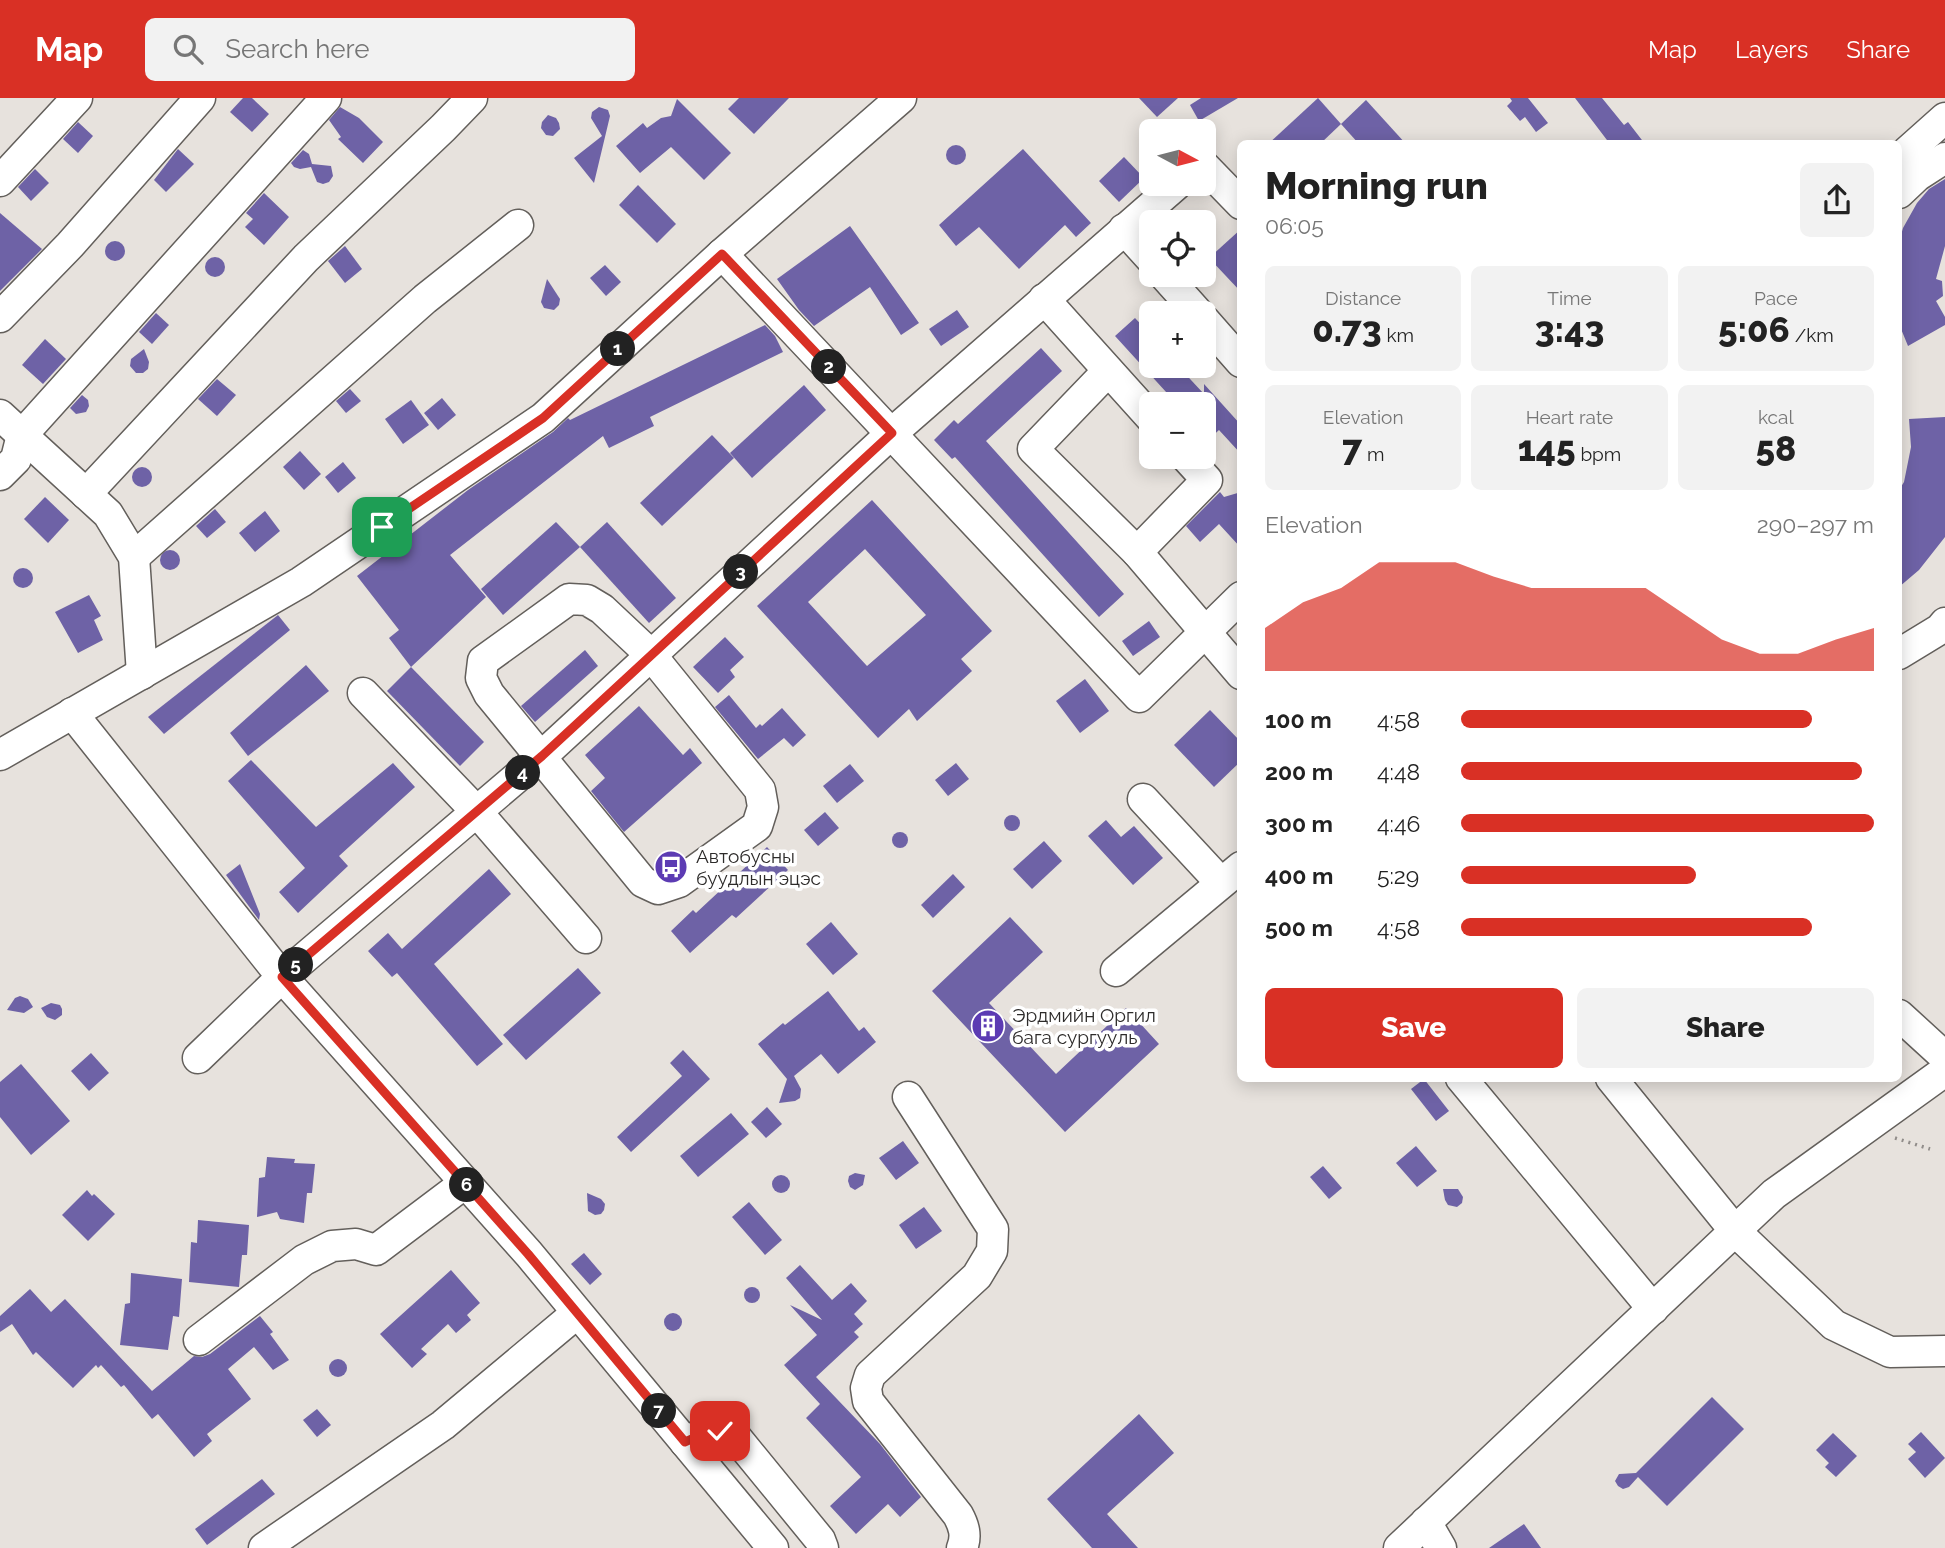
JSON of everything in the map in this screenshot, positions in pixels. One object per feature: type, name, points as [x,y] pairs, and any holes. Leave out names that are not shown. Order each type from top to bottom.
[{"type":"street","points":[[0,181],[76,98]]},
{"type":"street","points":[[0,317],[70,244],[200,98]]},
{"type":"street","points":[[0,475],[16,459],[22,435],[326,98]]},
{"type":"street","points":[[86,494],[306,258],[471,98]]},
{"type":"street","points":[[0,755],[301,582],[543,418],[722,254],[901,98]]},
{"type":"street","points":[[1902,156],[1945,118]]},
{"type":"street","points":[[1902,190],[1917,176],[1945,158]]},
{"type":"street","points":[[1216,178],[1237,200]]},
{"type":"street","points":[[198,1058],[282,977],[542,756],[892,433],[1163,196]]},
{"type":"street","points":[[134,558],[425,299],[518,225]]},
{"type":"street","points":[[1124,229],[1139,246]]},
{"type":"street","points":[[722,254],[1139,697],[1237,601]]},
{"type":"street","points":[[1175,287],[1187,301]]},
{"type":"street","points":[[1044,299],[1139,405]]},
{"type":"street","points":[[1216,334],[1237,357]]},
{"type":"street","points":[[1108,371],[1033,449],[1137,552],[1237,669]]},
{"type":"street","points":[[0,415],[108,514],[134,558],[142,674]]},
{"type":"street","points":[[1137,552],[1207,480],[1197,469]]},
{"type":"street","points":[[569,599],[587,600],[602,609],[651,656],[760,790],[763,807],[757,826],[679,882],[658,889],[643,882],[542,756],[489,694],[481,678],[483,661],[569,599]]},
{"type":"street","points":[[1902,652],[1940,629],[1945,623]]},
{"type":"street","points":[[363,693],[477,812],[586,938]]},
{"type":"street","points":[[72,713],[282,977],[578,1313],[773,1548]]},
{"type":"street","points":[[1116,971],[1231,875],[1143,799]]},
{"type":"street","points":[[1902,1018],[1945,1057]]},
{"type":"street","points":[[1399,1548],[1434,1535],[1653,1309],[1774,1194],[1945,1072]]},
{"type":"street","points":[[1464,1082],[1653,1309]]},
{"type":"street","points":[[1614,1082],[1735,1231],[1834,1325],[1890,1352],[1945,1351]]},
{"type":"street","points":[[908,1097],[993,1229],[992,1251],[977,1276],[870,1375],[866,1388],[868,1401],[958,1515],[964,1526],[965,1541],[962,1548]]},
{"type":"street","points":[[199,1340],[304,1260],[332,1246],[356,1244],[376,1250],[465,1183]]},
{"type":"street","points":[[264,1548],[443,1425],[578,1313]]},
{"type":"street","points":[[685,1442],[709,1431],[735,1436],[820,1540],[823,1548]]},
{"type":"path","points":[[1868,1129],[1930,1149]]},
{"type":"building","points":[[243,98],[252,98],[269,114],[252,132],[230,112]]},
{"type":"building","points":[[739,98],[789,98],[754,134],[728,109]]},
{"type":"building","points":[[1139,98],[1178,98],[1157,117]]},
{"type":"building","points":[[1201,98],[1238,98],[1202,119],[1198,119],[1190,105]]},
{"type":"building","points":[[1318,98],[1341,124],[1324,140],[1272,140]]},
{"type":"building","points":[[1510,98],[1528,98],[1548,123],[1536,132],[1525,117],[1520,121],[1507,106],[1512,101]]},
{"type":"building","points":[[1575,98],[1602,98],[1624,125],[1628,122],[1642,140],[1607,140]]},
{"type":"building","points":[[677,99],[731,153],[704,180],[671,147],[640,173],[616,146],[643,123],[647,128],[661,118],[671,116]]},
{"type":"building","points":[[1366,100],[1402,140],[1355,140],[1341,124]]},
{"type":"building","points":[[340,107],[359,118],[383,142],[363,163],[338,139],[341,137],[329,120]]},
{"type":"building","points":[[599,107],[608,110],[610,116],[594,183],[574,158],[602,136],[591,118],[592,112]]},
{"type":"building","points":[[548,115],[556,118],[559,123],[560,129],[553,136],[546,135],[541,128]]},
{"type":"building","points":[[78,122],[93,136],[78,153],[63,139]]},
{"type":"building","points":[[956,145],[963,148],[966,155],[963,162],[956,165],[949,162],[946,155],[949,148]]},
{"type":"building","points":[[178,149],[194,164],[166,192],[154,180]]},
{"type":"building","points":[[1023,149],[1091,223],[1076,237],[1065,225],[1019,269],[979,227],[956,246],[939,225]]},
{"type":"building","points":[[303,150],[309,154],[312,164],[331,166],[333,176],[329,182],[317,182],[311,167],[294,167],[291,163]]},
{"type":"building","points":[[1124,157],[1139,173],[1139,183],[1119,202],[1099,181]]},
{"type":"building","points":[[35,169],[49,183],[31,201],[18,187]]},
{"type":"building","points":[[1945,179],[1945,246],[1936,279],[1942,281],[1943,296],[1936,301],[1945,317],[1945,325],[1908,346],[1902,331],[1902,232],[1917,203],[1929,189]]},
{"type":"building","points":[[638,185],[676,224],[657,243],[619,205]]},
{"type":"building","points":[[264,193],[289,217],[264,245],[245,227],[253,219],[246,213]]},
{"type":"building","points":[[0,213],[42,249],[0,291]]},
{"type":"building","points":[[850,226],[919,323],[901,335],[870,287],[814,326],[777,279]]},
{"type":"building","points":[[1237,233],[1237,288],[1216,265],[1216,252]]},
{"type":"building","points":[[115,241],[122,244],[125,251],[122,258],[115,261],[108,258],[105,251],[108,244]]},
{"type":"building","points":[[345,246],[362,269],[345,283],[328,261]]},
{"type":"building","points":[[215,257],[222,260],[225,267],[222,274],[215,277],[208,274],[205,267],[208,260]]},
{"type":"building","points":[[605,265],[621,282],[606,296],[590,278]]},
{"type":"building","points":[[547,279],[560,299],[554,310],[544,308],[541,302]]},
{"type":"building","points":[[957,310],[969,327],[941,346],[929,329]]},
{"type":"building","points":[[156,313],[169,325],[152,344],[139,332]]},
{"type":"building","points":[[1135,318],[1139,322],[1139,362],[1115,336]]},
{"type":"building","points":[[765,325],[775,336],[783,352],[650,417],[654,426],[609,448],[603,436],[450,555],[486,597],[411,667],[389,638],[399,630],[357,576],[468,490],[553,432],[568,418],[570,420]]},
{"type":"building","points":[[45,339],[66,359],[43,384],[22,365]]},
{"type":"building","points":[[1041,348],[1062,371],[986,441],[1124,594],[1099,617],[955,457],[952,459],[934,440],[954,420],[958,424]]},
{"type":"building","points":[[144,349],[149,362],[148,369],[143,373],[136,373],[130,366],[131,359]]},
{"type":"building","points":[[1153,378],[1189,378],[1202,392],[1166,392]]},
{"type":"building","points":[[217,379],[236,395],[217,416],[198,399]]},
{"type":"building","points":[[804,385],[826,410],[752,478],[730,453]]},
{"type":"building","points":[[350,389],[361,401],[346,413],[336,401]]},
{"type":"building","points":[[82,395],[88,400],[89,406],[86,412],[76,414],[70,408]]},
{"type":"building","points":[[1216,397],[1237,421],[1237,450],[1219,430],[1216,433]]},
{"type":"building","points":[[442,398],[456,415],[438,430],[424,413]]},
{"type":"building","points":[[411,400],[429,425],[403,444],[385,419]]},
{"type":"building","points":[[1945,417],[1945,537],[1919,570],[1902,584],[1902,485],[1911,447],[1909,419]]},
{"type":"building","points":[[712,435],[734,458],[662,526],[640,503]]},
{"type":"building","points":[[300,451],[321,474],[304,490],[283,467]]},
{"type":"building","points":[[343,462],[356,478],[338,493],[325,477]]},
{"type":"building","points":[[142,467],[149,470],[152,477],[149,484],[142,487],[135,484],[132,477],[135,470]]},
{"type":"building","points":[[1220,492],[1224,497],[1237,493],[1237,544],[1219,524],[1200,542],[1186,526]]},
{"type":"building","points":[[45,497],[69,520],[48,543],[24,519]]},
{"type":"building","points":[[872,500],[992,631],[961,659],[972,671],[917,721],[909,709],[878,738],[757,606]],"holes":[[[865,549],[926,615],[867,666],[808,602]]]},
{"type":"building","points":[[215,509],[226,522],[207,538],[196,526]]},
{"type":"building","points":[[265,511],[280,531],[255,552],[239,533]]},
{"type":"building","points":[[556,522],[580,547],[503,615],[481,589]]},
{"type":"building","points":[[607,522],[676,598],[649,623],[580,547]]},
{"type":"building","points":[[170,550],[177,553],[180,560],[177,567],[170,570],[163,567],[160,560],[163,553]]},
{"type":"building","points":[[23,568],[30,571],[33,578],[30,585],[23,588],[16,585],[13,578],[16,571]]},
{"type":"building","points":[[89,595],[101,616],[94,620],[103,640],[78,653],[55,612]]},
{"type":"building","points":[[278,615],[290,630],[164,734],[148,717]]},
{"type":"building","points":[[1149,621],[1160,637],[1133,656],[1122,641]]},
{"type":"building","points":[[725,637],[744,657],[730,670],[735,677],[718,693],[693,667]]},
{"type":"building","points":[[585,650],[598,666],[535,722],[521,706]]},
{"type":"building","points":[[306,665],[329,691],[248,756],[230,733]]},
{"type":"building","points":[[411,667],[484,742],[460,766],[387,691]]},
{"type":"building","points":[[1085,679],[1109,711],[1080,733],[1056,701]]},
{"type":"building","points":[[729,695],[756,728],[782,708],[806,735],[793,747],[784,738],[758,759],[715,707]]},
{"type":"building","points":[[639,706],[683,755],[690,748],[702,763],[624,832],[591,791],[605,778],[585,755]]},
{"type":"building","points":[[1210,710],[1237,738],[1237,765],[1214,787],[1174,745]]},
{"type":"building","points":[[251,760],[316,827],[393,763],[415,787],[339,856],[348,866],[298,913],[279,892],[305,868],[228,781]]},
{"type":"building","points":[[956,763],[969,779],[948,796],[935,780]]},
{"type":"building","points":[[850,764],[864,781],[837,803],[823,786]]},
{"type":"building","points":[[825,812],[839,828],[818,846],[804,830]]},
{"type":"building","points":[[1009,815],[1015,815],[1020,823],[1018,829],[1009,831],[1004,826],[1004,820]]},
{"type":"building","points":[[1106,820],[1121,837],[1134,826],[1163,858],[1133,885],[1088,836]]},
{"type":"building","points":[[897,832],[903,832],[908,840],[906,846],[897,848],[892,843],[892,837]]},
{"type":"building","points":[[1044,841],[1062,861],[1032,889],[1013,869]]},
{"type":"building","points":[[767,847],[788,870],[736,918],[732,915],[690,953],[671,931],[693,910],[696,913]]},
{"type":"building","points":[[240,864],[260,914],[259,920],[226,875]]},
{"type":"building","points":[[489,869],[511,894],[434,964],[503,1044],[477,1066],[397,973],[392,977],[368,951],[388,933],[402,949]]},
{"type":"building","points":[[953,874],[965,887],[933,918],[921,905]]},
{"type":"building","name":"Эрдмийн Оргил бага сургууль","points":[[1010,917],[1043,952],[989,1003],[1056,1074],[1126,1008],[1159,1044],[1065,1132],[932,991]]},
{"type":"building","points":[[831,922],[858,954],[833,975],[806,944]]},
{"type":"building","points":[[578,968],[601,993],[526,1060],[503,1035]]},
{"type":"building","points":[[828,991],[859,1031],[864,1027],[876,1042],[838,1074],[821,1054],[794,1076],[801,1089],[800,1098],[779,1103],[787,1079],[758,1044]]},
{"type":"building","points":[[20,996],[28,999],[33,1007],[24,1013],[7,1010],[15,998]]},
{"type":"building","points":[[51,1003],[60,1005],[62,1009],[62,1015],[55,1020],[47,1017],[41,1008]]},
{"type":"building","points":[[683,1050],[710,1079],[631,1152],[617,1137],[682,1076],[670,1063]]},
{"type":"building","points":[[91,1053],[109,1073],[89,1091],[71,1071]]},
{"type":"building","points":[[21,1064],[70,1121],[31,1155],[0,1117],[0,1082]]},
{"type":"building","points":[[1420,1082],[1426,1082],[1449,1111],[1436,1121],[1411,1089]]},
{"type":"building","points":[[767,1107],[782,1124],[766,1138],[751,1122]]},
{"type":"building","points":[[731,1113],[749,1134],[698,1177],[680,1156]]},
{"type":"building","points":[[903,1141],[919,1163],[896,1180],[879,1158]]},
{"type":"building","points":[[1416,1146],[1437,1171],[1417,1187],[1396,1163]]},
{"type":"building","points":[[267,1157],[315,1164],[312,1193],[307,1193],[304,1223],[280,1219],[277,1212],[257,1217],[259,1178],[265,1177]]},
{"type":"building","points":[[1323,1166],[1342,1188],[1329,1199],[1310,1177]]},
{"type":"building","points":[[855,1173],[865,1175],[863,1185],[855,1190],[850,1187],[848,1181],[849,1176]]},
{"type":"building","points":[[781,1175],[787,1178],[790,1184],[787,1190],[781,1193],[775,1190],[772,1184],[775,1178]]},
{"type":"building","points":[[1443,1189],[1458,1189],[1463,1197],[1462,1203],[1457,1207],[1448,1205]]},
{"type":"building","points":[[87,1190],[115,1214],[88,1241],[62,1215]]},
{"type":"building","points":[[587,1193],[601,1199],[605,1204],[601,1214],[595,1215],[588,1211]]},
{"type":"building","points":[[749,1202],[782,1240],[765,1255],[732,1217]]},
{"type":"building","points":[[924,1207],[942,1231],[916,1249],[899,1225]]},
{"type":"building","points":[[198,1220],[249,1225],[247,1255],[242,1255],[239,1287],[189,1282],[191,1242],[197,1243]]},
{"type":"building","points":[[584,1253],[602,1274],[590,1285],[571,1264]]},
{"type":"building","points":[[800,1265],[832,1300],[851,1283],[867,1301],[854,1314],[863,1324],[854,1332],[859,1337],[816,1377],[880,1444],[921,1497],[900,1517],[888,1504],[856,1534],[830,1506],[861,1477],[806,1418],[820,1404],[784,1365],[817,1335],[790,1305],[822,1320],[786,1278]]},
{"type":"building","points":[[451,1270],[480,1303],[467,1315],[471,1320],[456,1333],[448,1324],[421,1349],[427,1354],[412,1368],[380,1334]]},
{"type":"building","points":[[131,1273],[182,1279],[179,1317],[173,1316],[168,1350],[120,1345],[125,1304],[130,1303]]},
{"type":"building","points":[[752,1287],[758,1289],[758,1301],[752,1303],[746,1301],[744,1295],[746,1289]]},
{"type":"building","points":[[30,1289],[51,1312],[65,1299],[152,1391],[194,1356],[210,1354],[260,1316],[289,1360],[273,1370],[254,1347],[228,1369],[251,1399],[207,1434],[212,1441],[194,1457],[158,1414],[152,1419],[124,1385],[121,1387],[101,1365],[98,1368],[96,1365],[73,1388],[36,1352],[33,1355],[12,1324],[0,1332],[0,1316]]},
{"type":"building","points":[[673,1313],[679,1316],[682,1322],[679,1328],[673,1331],[667,1328],[664,1322],[667,1316]]},
{"type":"building","points":[[338,1359],[344,1362],[347,1368],[344,1374],[338,1377],[332,1374],[329,1368],[332,1362]]},
{"type":"building","points":[[1712,1397],[1744,1429],[1667,1506],[1638,1477],[1629,1487],[1623,1489],[1618,1486],[1615,1481],[1619,1474],[1636,1473]]},
{"type":"building","points":[[317,1409],[331,1425],[317,1437],[303,1420]]},
{"type":"building","points":[[1139,1414],[1174,1453],[1107,1514],[1138,1548],[1092,1548],[1047,1499]]},
{"type":"building","points":[[1921,1432],[1945,1458],[1925,1478],[1908,1459],[1916,1452],[1908,1444]]},
{"type":"building","points":[[1833,1433],[1857,1456],[1836,1477],[1825,1467],[1829,1463],[1816,1450]]},
{"type":"building","points":[[262,1479],[275,1494],[207,1545],[195,1529]]},
{"type":"building","points":[[1524,1524],[1541,1548],[1489,1548]]},
{"type":"place","name":"Автобусны буудлын эцэс","points":[[671,867]]},
{"type":"place","name":"Эрдмийн Оргил бага сургууль","points":[[988,1026]]},
{"type":"route","points":[[382,527],[543,418],[722,254],[892,433],[542,756],[282,977],[528,1254],[685,1442],[709,1431],[720,1431]]}]
